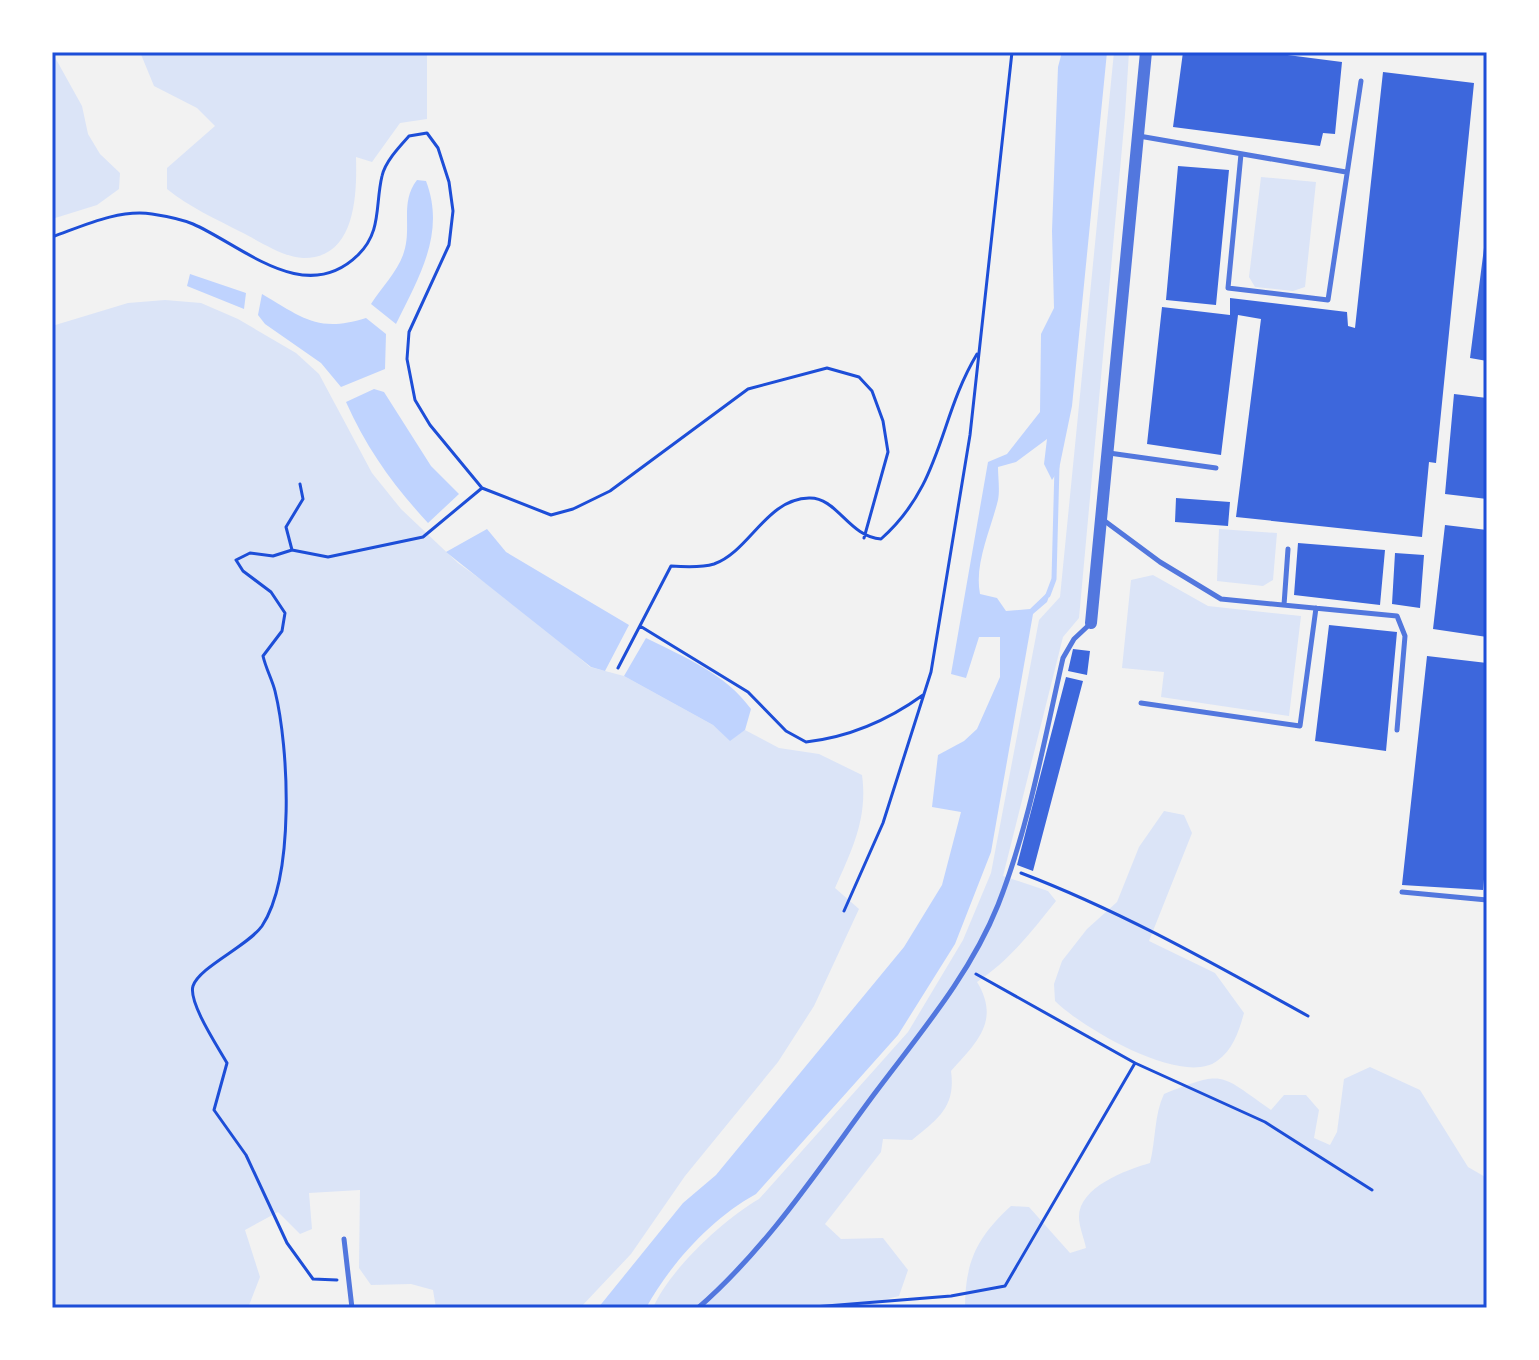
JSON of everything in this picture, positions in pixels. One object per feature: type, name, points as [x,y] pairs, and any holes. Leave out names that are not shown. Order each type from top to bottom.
[{"type":"street","points":[[1091,623],[1146,52]]},
{"type":"lane","points":[[1241,154],[1228,288],[1328,300],[1361,81]]},
{"type":"lane","points":[[1138,136],[1346,172]]},
{"type":"lane","points":[[1108,453],[1216,468]]},
{"type":"lane","points":[[1101,518],[1160,562],[1221,599],[1397,616],[1405,636],[1397,730]]},
{"type":"lane","points":[[1284,605],[1288,549]]},
{"type":"lane","points":[[1141,703],[1300,726],[1316,608]]},
{"type":"lane","points":[[698,1308],[734,1276],[793,1204],[965,968],[997,906],[1025,822],[1063,658],[1074,639],[1091,623]]},
{"type":"lane","points":[[1402,892],[1487,900]]},
{"type":"lane","points":[[344,1239],[352,1308]]},
{"type":"path","points":[[844,911],[883,823],[931,672],[970,435],[1012,52]]},
{"type":"path","points":[[52,237],[120,215],[150,214],[192,223],[272,269],[310,275],[341,268],[360,254],[376,229],[382,173],[409,136],[427,133],[438,148],[449,182],[453,211],[449,245],[409,332],[407,359],[415,400],[430,425],[482,488],[551,515],[573,509],[636,473],[748,389],[827,368],[859,377],[872,391],[883,421],[888,452],[864,538]]},
{"type":"path","points":[[618,668],[671,566],[714,564],[736,551],[759,524],[791,503],[809,498],[827,503],[864,538],[881,539],[914,503],[936,462],[960,383],[979,351]]},
{"type":"path","points":[[292,550],[286,527],[303,499],[300,484]]},
{"type":"path","points":[[348,1278],[324,1282],[313,1279],[287,1243],[246,1155],[214,1110],[227,1063],[192,998],[193,986],[199,977],[263,925],[281,879],[285,828],[283,749],[275,689],[263,656],[282,631],[285,613],[271,592],[243,571],[236,560],[250,553],[273,556],[292,550],[328,557],[423,537],[482,488]]},
{"type":"path","points":[[640,626],[748,692],[786,731],[806,742],[862,730],[901,711],[924,694]]},
{"type":"path","points":[[1010,869],[1079,895],[1180,945],[1308,1016]]},
{"type":"path","points":[[965,968],[1135,1063],[1265,1122],[1372,1190]]},
{"type":"path","points":[[801,1308],[951,1296],[1005,1286],[1135,1063]]},
{"type":"shaded area","points":[[52,52],[82,106],[88,134],[100,154],[120,173],[119,189],[97,205],[52,219]]},
{"type":"shaded area","points":[[140,52],[427,52],[427,119],[400,123],[372,162],[356,157],[354,205],[343,236],[334,248],[321,255],[295,257],[212,217],[167,189],[167,168],[215,126],[197,108],[154,86]]},
{"type":"shaded area","points":[[1114,52],[1129,52],[1079,618],[1063,637],[1003,876],[1048,891],[1056,901],[1010,955],[977,982],[987,1008],[986,1020],[977,1041],[951,1071],[951,1094],[943,1111],[912,1140],[883,1139],[881,1152],[825,1224],[841,1239],[883,1238],[908,1270],[899,1296],[871,1303],[810,1309],[653,1308],[684,1262],[714,1232],[759,1199],[908,1032],[963,940],[991,873],[1039,620],[1060,597]]},
{"type":"shaded area","points":[[1261,177],[1316,182],[1305,287],[1293,291],[1255,287],[1249,277]]},
{"type":"shaded area","points":[[165,300],[201,303],[238,319],[296,353],[319,374],[372,473],[401,509],[458,563],[523,610],[590,667],[624,676],[713,725],[730,740],[745,730],[779,748],[819,754],[862,775],[861,820],[835,888],[859,909],[814,1006],[778,1062],[685,1176],[631,1254],[580,1308],[436,1308],[433,1290],[411,1284],[371,1285],[359,1268],[360,1190],[309,1193],[312,1229],[300,1234],[278,1212],[245,1230],[260,1277],[248,1308],[52,1308],[52,326],[128,303]]},
{"type":"shaded area","points":[[1219,529],[1277,533],[1273,580],[1263,586],[1217,581]]},
{"type":"shaded area","points":[[1153,575],[1208,606],[1301,616],[1289,716],[1161,697],[1164,672],[1122,668],[1131,580]]},
{"type":"shaded area","points":[[1164,811],[1184,815],[1192,833],[1149,941],[1215,973],[1244,1013],[1231,1046],[1217,1061],[1201,1067],[1157,1060],[1133,1050],[1086,1025],[1055,1001],[1054,984],[1062,961],[1087,929],[1117,902],[1139,847]]},
{"type":"shaded area","points":[[1370,1067],[1420,1090],[1468,1167],[1487,1178],[1487,1308],[965,1308],[967,1277],[975,1251],[989,1229],[1011,1206],[1029,1207],[1070,1253],[1086,1248],[1079,1221],[1081,1206],[1106,1181],[1150,1163],[1158,1110],[1164,1094],[1199,1081],[1220,1079],[1230,1082],[1271,1110],[1284,1095],[1306,1095],[1319,1110],[1314,1138],[1330,1145],[1337,1132],[1344,1079]]},
{"type":"water","points":[[1062,52],[1107,52],[1072,406],[1059,469],[1052,480],[1044,464],[1047,439],[1016,462],[998,467],[998,500],[979,571],[980,594],[997,598],[1006,611],[1030,609],[1052,588],[1047,602],[1033,614],[991,852],[955,944],[898,1035],[756,1194],[708,1229],[680,1259],[646,1308],[598,1308],[683,1203],[716,1175],[904,947],[942,885],[961,812],[932,807],[938,755],[964,741],[977,729],[1000,677],[1000,637],[979,637],[966,678],[951,674],[988,462],[1007,454],[1040,412],[1041,334],[1054,308],[1052,231],[1058,67]]},
{"type":"water","points":[[417,180],[426,181],[431,200],[431,237],[421,272],[396,324],[371,304],[403,255],[407,207]]},
{"type":"water","points":[[190,274],[246,293],[244,309],[187,286]]},
{"type":"water","points":[[262,294],[311,321],[335,324],[366,318],[386,334],[385,369],[341,387],[321,363],[265,324],[258,315]]},
{"type":"water","points":[[374,389],[384,392],[431,466],[459,494],[428,523],[382,466],[346,402]]},
{"type":"water","points":[[487,529],[506,552],[629,625],[605,671],[591,667],[446,552]]},
{"type":"water","points":[[646,638],[717,676],[741,697],[751,709],[745,730],[730,741],[713,725],[624,676]]},
{"type":"building","points":[[1183,52],[1265,52],[1342,62],[1335,134],[1323,133],[1320,146],[1173,127]]},
{"type":"building","points":[[1383,72],[1474,83],[1436,463],[1429,462],[1422,537],[1236,517],[1261,319],[1238,315],[1221,455],[1147,444],[1162,307],[1230,315],[1230,298],[1347,312],[1348,326],[1355,328]]},
{"type":"building","points":[[1178,166],[1229,170],[1216,305],[1166,300]]},
{"type":"building","points":[[1487,240],[1487,361],[1470,358]]},
{"type":"building","points":[[1454,394],[1487,398],[1487,499],[1445,494]]},
{"type":"building","points":[[1176,498],[1230,502],[1228,526],[1175,522]]},
{"type":"building","points":[[1445,525],[1487,530],[1487,637],[1433,629]]},
{"type":"building","points":[[1298,543],[1385,550],[1380,605],[1294,595]]},
{"type":"building","points":[[1395,553],[1424,555],[1420,608],[1392,604]]},
{"type":"building","points":[[1329,625],[1397,632],[1386,751],[1315,741]]},
{"type":"building","points":[[1073,649],[1090,651],[1087,675],[1068,671]]},
{"type":"building","points":[[1427,656],[1487,663],[1487,847],[1483,890],[1402,885]]},
{"type":"building","points":[[1066,677],[1083,681],[1033,871],[1017,865]]},
{"type":"waterway","points":[[1048,595],[1054,579],[1057,466]]}]
